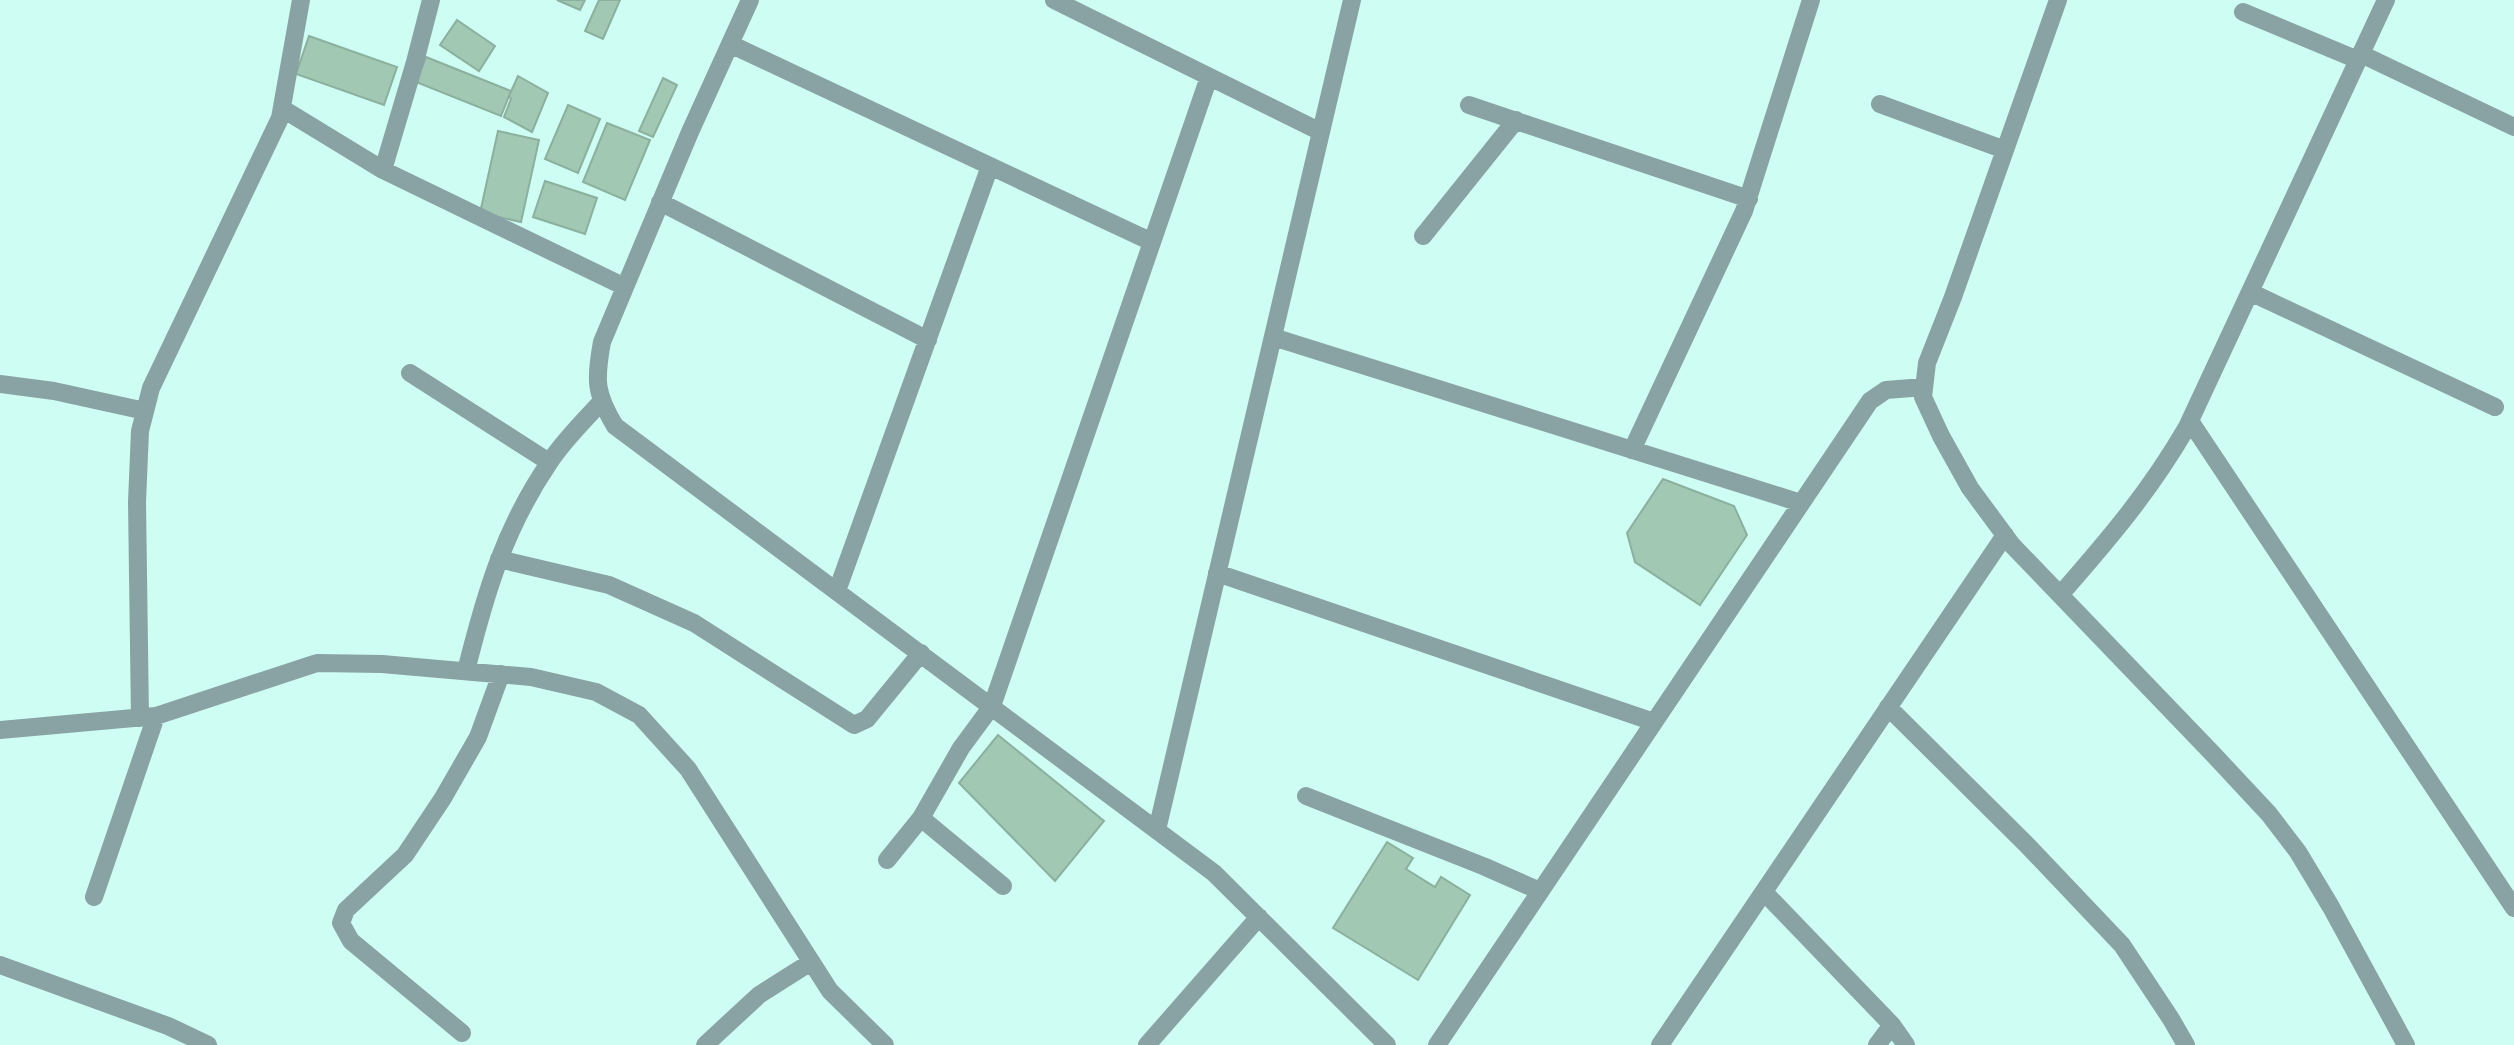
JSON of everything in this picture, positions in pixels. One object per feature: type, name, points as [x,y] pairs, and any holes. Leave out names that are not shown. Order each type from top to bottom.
[{"type":"street","points":[[94,897],[148,717],[137,502],[140,431],[156,377],[283,109],[301,0]]},
{"type":"street","points":[[383,170],[430,0]]},
{"type":"street","points":[[750,0],[660,202],[602,342],[597,369],[601,402],[615,426],[1214,873],[1381,1043]]},
{"type":"street","points":[[1054,0],[1321,132]]},
{"type":"street","points":[[1157,830],[1352,0]]},
{"type":"street","points":[[1632,450],[1749,199],[1811,0]]},
{"type":"street","points":[[2059,0],[1927,363],[1923,397],[1970,488],[2005,535],[2269,814],[2298,852],[2406,1045]]},
{"type":"street","points":[[2060,595],[2130,515],[2161,471],[2190,421],[2386,0]]},
{"type":"street","points":[[2243,12],[2359,57],[2514,127]]},
{"type":"street","points":[[730,44],[1152,242]]},
{"type":"street","points":[[887,859],[921,818],[961,748],[992,706],[1209,77]]},
{"type":"street","points":[[1880,104],[2005,150]]},
{"type":"street","points":[[1469,105],[1749,199]]},
{"type":"street","points":[[283,109],[383,170],[624,286]]},
{"type":"street","points":[[1423,236],[1516,120]]},
{"type":"street","points":[[837,591],[990,166]]},
{"type":"street","points":[[660,202],[928,340]]},
{"type":"street","points":[[2250,292],[2495,407]]},
{"type":"street","points":[[1273,337],[1801,503]]},
{"type":"street","points":[[410,373],[549,462]]},
{"type":"street","points":[[0,384],[54,391],[145,411]]},
{"type":"street","points":[[1437,1045],[1870,401],[1886,390],[1924,387]]},
{"type":"street","points":[[466,671],[485,595],[512,526],[549,462],[601,402]]},
{"type":"street","points":[[2190,421],[2446,810],[2514,908]]},
{"type":"street","points":[[1660,1045],[2005,535]]},
{"type":"street","points":[[499,559],[609,585],[694,623],[854,725],[867,719],[921,653]]},
{"type":"street","points":[[1217,573],[1654,722]]},
{"type":"street","points":[[0,730],[148,717],[317,663],[382,664],[531,677],[596,692],[639,715],[688,769],[830,991],[885,1045]]},
{"type":"street","points":[[462,1033],[351,941],[341,923],[346,910],[405,855],[443,798],[478,737],[501,674]]},
{"type":"street","points":[[1888,707],[2027,845],[2122,945],[2186,1045]]},
{"type":"street","points":[[1306,796],[1540,891]]},
{"type":"street","points":[[921,818],[1003,886]]},
{"type":"street","points":[[1764,892],[1892,1025],[1906,1045]]},
{"type":"street","points":[[1147,1045],[1259,917]]},
{"type":"street","points":[[705,1045],[760,995],[811,962]]},
{"type":"street","points":[[0,965],[168,1026],[208,1045]]},
{"type":"street","points":[[1877,1045],[1892,1025]]},
{"type":"building","points":[[557,0],[585,0],[580,10]]},
{"type":"building","points":[[599,0],[620,0],[603,39],[585,31]]},
{"type":"building","points":[[457,20],[495,46],[479,71],[440,45]]},
{"type":"building","points":[[309,36],[397,67],[384,105],[296,74]]},
{"type":"building","points":[[426,57],[511,91],[501,116],[416,82]]},
{"type":"building","points":[[518,76],[548,93],[532,132],[504,117]]},
{"type":"building","points":[[663,78],[677,85],[653,137],[639,131]]},
{"type":"building","points":[[568,105],[600,119],[578,173],[545,159]]},
{"type":"building","points":[[607,123],[650,140],[625,200],[583,182]]},
{"type":"building","points":[[498,131],[539,140],[521,222],[480,213]]},
{"type":"building","points":[[545,181],[597,198],[585,234],[533,217]]},
{"type":"building","points":[[1663,479],[1734,506],[1747,535],[1700,605],[1635,562],[1627,533]]},
{"type":"building","points":[[998,735],[1104,821],[1055,881],[959,783]]},
{"type":"building","points":[[1387,842],[1413,858],[1406,869],[1435,887],[1441,877],[1470,895],[1418,980],[1333,928]]}]
